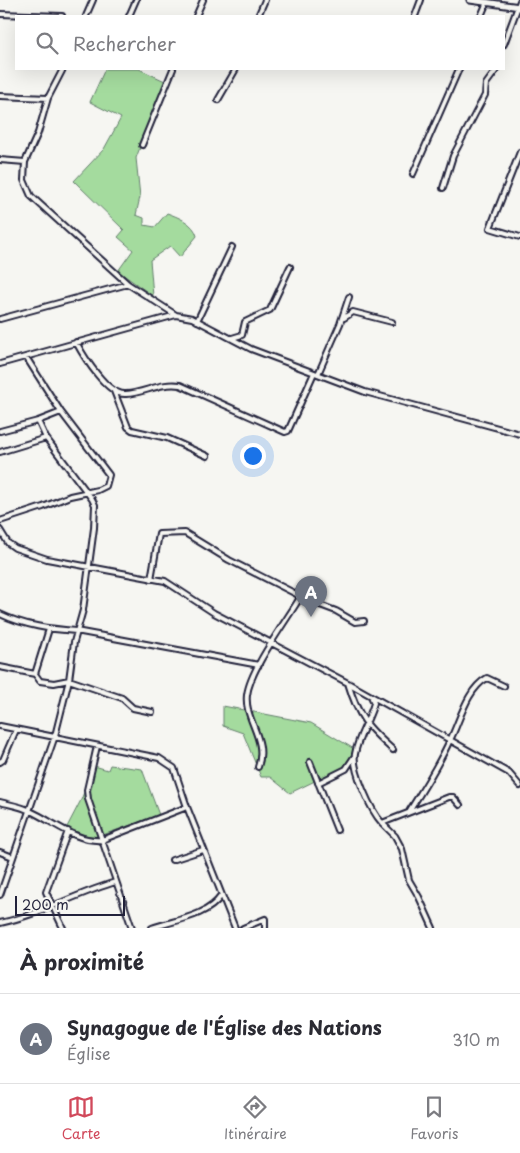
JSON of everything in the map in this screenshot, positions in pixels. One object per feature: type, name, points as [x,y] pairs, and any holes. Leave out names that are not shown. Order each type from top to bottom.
[{"type":"street","points":[[86,15],[93,0]]},
{"type":"street","points":[[129,15],[136,0]]},
{"type":"street","points":[[196,15],[203,0]]},
{"type":"street","points":[[258,15],[265,0]]},
{"type":"street","points":[[415,15],[421,0]]},
{"type":"street","points":[[470,0],[519,5],[505,41]]},
{"type":"street","points":[[481,15],[487,1]]},
{"type":"street","points":[[0,14],[31,15]]},
{"type":"street","points":[[62,70],[48,98],[38,133],[25,162],[24,180],[31,196],[128,284],[176,315],[197,321],[251,349],[316,374],[365,392],[520,434]]},
{"type":"street","points":[[142,145],[173,70]]},
{"type":"street","points":[[218,100],[235,70]]},
{"type":"street","points":[[413,174],[459,70]]},
{"type":"street","points":[[443,188],[453,156],[485,95],[486,84],[496,70]]},
{"type":"street","points":[[0,96],[48,98]]},
{"type":"street","points":[[520,152],[490,228],[520,236]]},
{"type":"street","points":[[0,160],[25,162]]},
{"type":"street","points":[[197,321],[232,247]]},
{"type":"street","points":[[232,338],[242,335],[245,322],[270,310],[290,267]]},
{"type":"street","points":[[0,320],[128,284]]},
{"type":"street","points":[[114,391],[125,394],[165,384],[180,385],[287,432],[340,324],[349,297]]},
{"type":"street","points":[[340,324],[346,315],[353,312],[392,322]]},
{"type":"street","points":[[0,364],[176,315]]},
{"type":"street","points":[[76,342],[93,369],[114,391],[128,427],[132,430],[167,438],[207,456]]},
{"type":"street","points":[[0,520],[106,486],[109,475],[61,412],[26,357]]},
{"type":"street","points":[[0,431],[38,422],[61,412]]},
{"type":"street","points":[[0,895],[55,736],[69,680],[76,631],[83,610],[95,515],[92,499],[46,438],[38,422]]},
{"type":"street","points":[[0,452],[46,438]]},
{"type":"street","points":[[0,530],[8,543],[24,552],[47,559],[165,582],[214,613],[348,682],[509,773],[520,786]]},
{"type":"street","points":[[151,578],[159,534],[185,532],[229,560],[301,596],[336,611],[355,622],[364,621]]},
{"type":"street","points":[[258,767],[261,758],[260,743],[248,705],[247,695],[259,665],[301,596]]},
{"type":"street","points":[[0,614],[17,622],[49,629],[76,631],[259,665]]},
{"type":"street","points":[[35,674],[49,629]]},
{"type":"street","points":[[0,667],[35,674],[40,681],[47,683],[69,680],[122,698],[132,708],[152,712]]},
{"type":"street","points":[[410,810],[451,740],[465,705],[482,681],[487,678],[504,686]]},
{"type":"street","points":[[348,682],[358,712],[365,723],[393,750]]},
{"type":"street","points":[[318,783],[346,769],[354,757],[365,723],[371,714],[374,703],[371,696]]},
{"type":"street","points":[[0,726],[159,758],[169,763],[174,768],[203,850],[234,928]]},
{"type":"street","points":[[0,762],[3,760],[16,730]]},
{"type":"street","points":[[97,746],[87,790],[88,799],[132,928]]},
{"type":"street","points":[[354,757],[374,814],[395,836],[402,849],[409,880],[419,896],[433,928]]},
{"type":"street","points":[[310,762],[337,830]]},
{"type":"street","points":[[382,823],[410,810],[449,797],[454,797],[460,806]]},
{"type":"street","points":[[0,802],[30,810],[68,831],[93,840],[102,840],[187,807]]},
{"type":"street","points":[[63,928],[46,892],[46,888],[68,831]]},
{"type":"street","points":[[172,860],[203,850]]},
{"type":"street","points":[[0,852],[13,856]]},
{"type":"street","points":[[0,923],[23,918],[52,904],[116,882]]},
{"type":"street","points":[[152,928],[214,906],[222,896]]},
{"type":"street","points":[[243,928],[265,919],[265,928]]},
{"type":"green space","points":[[105,70],[141,70],[165,81],[136,158],[140,197],[136,215],[144,218],[144,225],[155,227],[167,213],[193,227],[197,236],[180,257],[170,246],[150,260],[153,296],[118,271],[133,250],[118,237],[124,230],[74,181],[104,149],[121,118],[90,102]]},
{"type":"green space","points":[[223,706],[311,723],[354,749],[348,765],[290,793],[270,777],[261,777],[243,733],[223,726]]},
{"type":"green space","points":[[110,765],[142,769],[159,815],[97,837],[84,835],[67,827],[81,800],[94,766],[108,770]]},
{"type":"place","name":"Synagogue de l'Église des Nations","points":[[311,617]]}]
